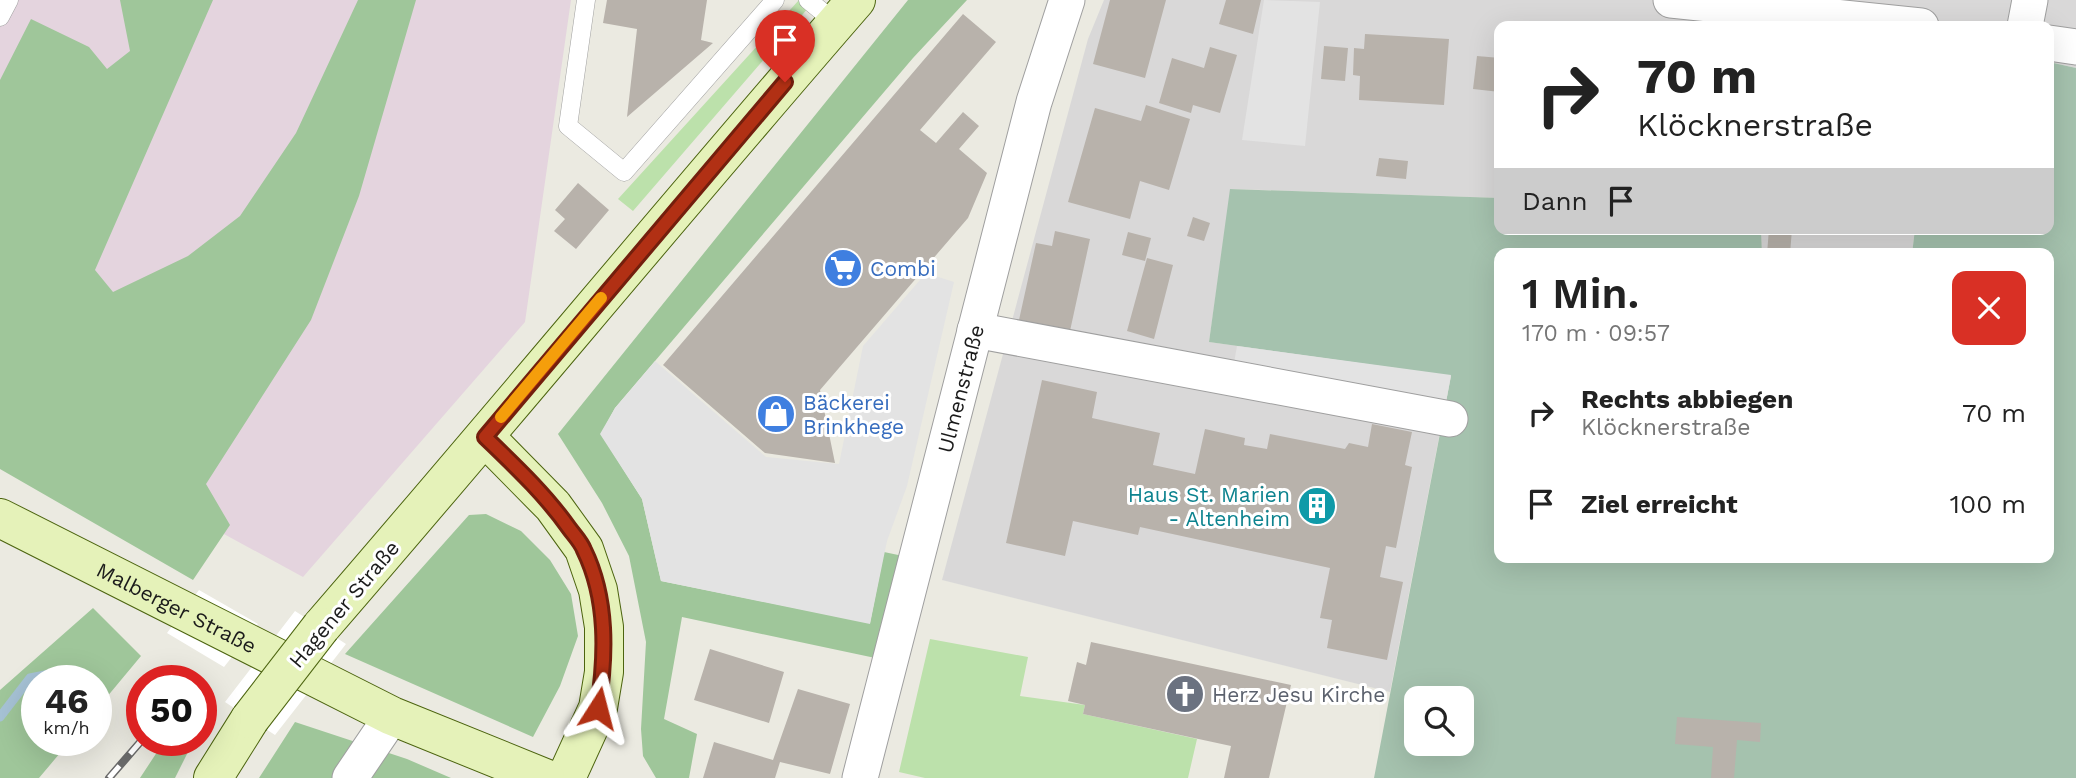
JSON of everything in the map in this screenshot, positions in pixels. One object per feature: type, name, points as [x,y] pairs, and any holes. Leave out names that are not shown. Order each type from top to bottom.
[{"type":"main road","name":"Hagener Straße","points":[[213,778],[250,719],[321,627],[708,171],[833,8]]},
{"type":"main road","points":[[485,437],[554,506],[584,549],[598,590],[604,627],[604,672],[598,708],[566,778]]},
{"type":"main road","name":"Malberger Straße","points":[[0,518],[392,716],[545,778]]},
{"type":"street","name":"Ulmenstraße","points":[[860,778],[1034,102],[1067,0]]},
{"type":"street","points":[[1671,0],[1873,21]]},
{"type":"street","points":[[2026,21],[2030,0]]},
{"type":"street","points":[[2054,44],[2076,47]]},
{"type":"street","points":[[975,330],[1450,419]]},
{"type":"street","points":[[350,778],[392,716]]},
{"type":"lane","points":[[0,17],[9,0]]},
{"type":"lane","points":[[586,0],[568,126],[624,173],[775,0]]},
{"type":"shaded area","points":[[0,0],[571,0],[525,322],[303,577],[0,412]]},
{"type":"shaded area","points":[[1104,0],[2076,0],[2076,68],[2054,63],[2054,21],[1494,21],[1494,198],[1231,189],[1209,342],[1451,375],[1390,692],[942,580],[1088,39]]},
{"type":"shaded area","points":[[1264,0],[1320,2],[1305,146],[1242,140]]},
{"type":"shaded area","points":[[1761,235],[1914,235],[1913,248],[1762,248]]},
{"type":"shaded area","points":[[926,273],[954,282],[907,486],[887,541],[870,624],[661,581],[642,499],[600,434],[615,408],[655,361],[766,457],[839,464],[863,346]]},
{"type":"shaded area","points":[[1237,346],[1451,375],[1444,413],[1232,374]]},
{"type":"green space","points":[[120,0],[213,0],[95,270],[113,292],[188,256],[240,216],[296,133],[358,0],[416,0],[359,196],[311,320],[206,484],[230,525],[193,580],[0,469],[0,80],[31,19],[89,47],[107,69],[130,51]]},
{"type":"green space","points":[[799,0],[815,0],[633,211],[618,199]]},
{"type":"green space","points":[[908,0],[967,0],[913,58],[615,408],[601,434],[642,499],[661,581],[870,623],[884,552],[903,556],[880,659],[682,617],[664,719],[697,734],[689,778],[656,778],[643,756],[641,729],[646,642],[629,556],[602,503],[558,434]]},
{"type":"green space","points":[[2054,63],[2076,68],[2076,778],[1374,778],[1451,376],[1209,342],[1230,189],[1494,198],[1494,235],[1761,235],[1762,248],[1494,248],[1494,563],[2054,563],[2054,248],[1913,248],[1914,235],[2054,235]]},
{"type":"green space","points":[[486,514],[521,531],[550,560],[571,594],[578,636],[560,686],[533,737],[345,654],[469,515]]},
{"type":"green space","points":[[93,608],[141,656],[134,665],[126,665],[126,674],[112,691],[112,665],[28,665]]},
{"type":"green space","points":[[930,639],[1028,657],[1020,696],[1085,705],[1083,714],[1197,739],[1188,778],[925,778],[899,772]]},
{"type":"green space","points":[[21,671],[21,756],[58,756],[39,778],[0,778],[0,690]]},
{"type":"green space","points":[[295,722],[407,759],[451,778],[259,778]]},
{"type":"green space","points":[[154,756],[186,756],[175,778],[140,778]]},
{"type":"pier","points":[[199,590],[258,624],[224,667],[167,633]]},
{"type":"pier","points":[[295,611],[346,644],[275,735],[225,702]]},
{"type":"building","points":[[607,0],[707,0],[701,40],[713,43],[627,117],[637,29],[603,23]]},
{"type":"building","points":[[1110,0],[1166,0],[1145,78],[1093,64]]},
{"type":"building","points":[[1226,0],[1261,0],[1253,34],[1219,24]]},
{"type":"building","points":[[963,14],[996,42],[920,130],[936,143],[963,112],[979,126],[959,149],[987,173],[968,218],[820,390],[835,463],[765,453],[663,365]]},
{"type":"building","points":[[1365,34],[1449,39],[1444,105],[1359,100],[1360,76],[1353,75],[1354,48],[1364,49]]},
{"type":"building","points":[[1324,46],[1348,48],[1345,81],[1321,79]]},
{"type":"building","points":[[1210,47],[1237,55],[1220,113],[1193,105],[1191,113],[1159,103],[1172,58],[1204,68]]},
{"type":"building","points":[[1477,56],[1494,57],[1494,91],[1473,89]]},
{"type":"building","points":[[1146,105],[1190,119],[1169,190],[1140,181],[1130,219],[1068,202],[1095,108],[1141,121]]},
{"type":"building","points":[[1379,158],[1408,161],[1406,179],[1376,176]]},
{"type":"building","points":[[578,183],[609,210],[576,249],[554,231],[565,219],[555,210]]},
{"type":"building","points":[[1193,217],[1210,223],[1204,241],[1187,236]]},
{"type":"building","points":[[1055,231],[1090,239],[1070,331],[1019,320],[1036,243],[1052,246]]},
{"type":"building","points":[[1128,232],[1151,238],[1145,261],[1122,255]]},
{"type":"building","points":[[1769,235],[1792,235],[1790,248],[1767,248]]},
{"type":"building","points":[[1147,258],[1173,265],[1154,339],[1127,331]]},
{"type":"building","points":[[1042,380],[1097,392],[1092,418],[1160,433],[1153,465],[1195,474],[1205,429],[1245,438],[1244,445],[1267,449],[1270,434],[1345,449],[1349,443],[1368,447],[1372,424],[1412,432],[1405,465],[1412,467],[1396,548],[1386,546],[1380,577],[1403,582],[1387,660],[1327,648],[1332,620],[1320,618],[1330,568],[1140,527],[1138,535],[1073,521],[1065,556],[1006,543]]},
{"type":"building","points":[[1091,642],[1291,685],[1269,778],[1224,778],[1231,746],[1083,714],[1085,705],[1068,701],[1077,662],[1086,665]]},
{"type":"building","points":[[710,649],[784,672],[769,723],[694,700]]},
{"type":"building","points":[[798,689],[850,704],[830,774],[780,762],[775,778],[703,778],[714,742],[773,760]]},
{"type":"building","points":[[1677,717],[1761,723],[1760,742],[1737,740],[1734,778],[1711,778],[1713,747],[1675,744]]},
{"type":"waterway","points":[[0,717],[21,690]]},
{"type":"railway","points":[[109,778],[128,756]]},
{"type":"slow traffic","points":[[501,417],[601,298]]},
{"type":"place","name":"Combi","points":[[843,268]]},
{"type":"place","name":"Bäckerei Brinkhege","points":[[776,414]]},
{"type":"place","name":"Haus St. Marien - Altenheim","points":[[1317,506]]},
{"type":"place","name":"Herz Jesu Kirche","points":[[1185,694]]},
{"type":"route","points":[[598,708],[604,672],[604,627],[598,590],[584,549],[554,506],[485,437],[785,82]]}]
